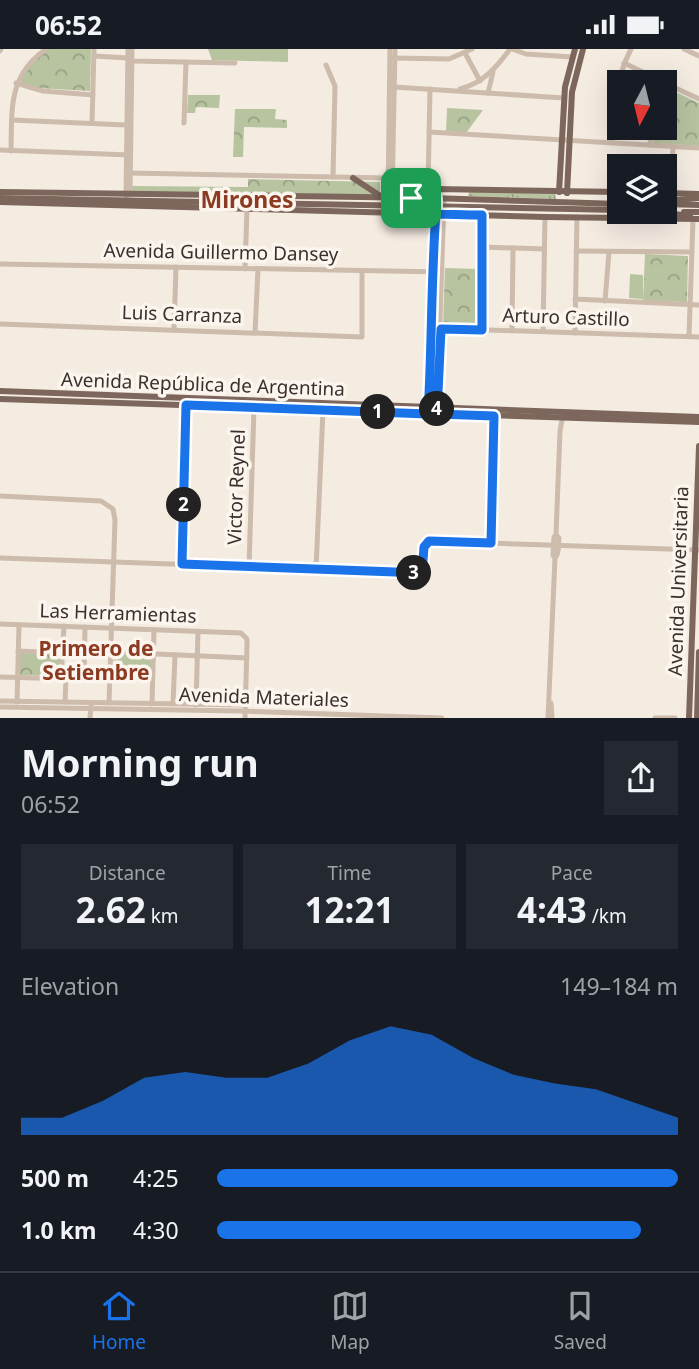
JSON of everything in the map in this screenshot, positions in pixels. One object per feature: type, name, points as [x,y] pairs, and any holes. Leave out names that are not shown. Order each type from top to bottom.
[{"type":"main road","points":[[562,202],[567,191],[564,98],[575,49]]},
{"type":"main road","points":[[562,202],[559,191],[565,140],[574,80],[583,49]]},
{"type":"main road","points":[[354,178],[388,200]]},
{"type":"main road","points":[[411,198],[428,189],[607,192]]},
{"type":"main road","points":[[0,192],[337,205],[411,198],[436,202]]},
{"type":"main road","points":[[677,194],[699,196]]},
{"type":"main road","points":[[677,200],[699,196]]},
{"type":"main road","points":[[0,200],[128,197],[607,204]]},
{"type":"main road","points":[[0,200],[545,217],[698,217]]},
{"type":"main road","points":[[444,202],[607,209]]},
{"type":"main road","points":[[677,203],[699,205]]},
{"type":"main road","points":[[337,205],[360,212]]},
{"type":"main road","points":[[677,213],[698,217]]},
{"type":"main road","points":[[677,214],[698,217]]},
{"type":"main road","name":"Avenida República de Argentina","points":[[0,391],[323,410],[699,417]]},
{"type":"main road","name":"Avenida República de Argentina","points":[[0,400],[186,402],[428,411]]},
{"type":"main road","name":"Avenida República de Argentina","points":[[437,411],[494,416],[561,415],[699,422]]},
{"type":"main road","name":"Avenida Universitaria","points":[[689,718],[696,609],[699,446]]},
{"type":"main road","name":"Avenida Universitaria","points":[[697,718],[699,652]]},
{"type":"street","points":[[92,123],[94,49]]},
{"type":"street","points":[[130,49],[128,197],[136,206]]},
{"type":"street","points":[[388,200],[394,87],[393,49]]},
{"type":"street","points":[[428,49],[428,59]]},
{"type":"street","points":[[393,58],[449,59],[472,49]]},
{"type":"street","points":[[453,90],[480,81],[494,71],[511,49],[526,54],[572,57]]},
{"type":"street","points":[[612,143],[613,102],[618,80],[631,49]]},
{"type":"street","points":[[684,49],[699,56]]},
{"type":"street","points":[[11,151],[16,83],[25,68],[42,50]]},
{"type":"street","points":[[465,53],[480,81]]},
{"type":"street","points":[[94,56],[235,63]]},
{"type":"street","points":[[393,58],[388,200],[396,213]]},
{"type":"street","points":[[128,197],[130,59]]},
{"type":"street","points":[[184,123],[186,62]]},
{"type":"street","points":[[624,63],[638,70]]},
{"type":"street","points":[[326,65],[335,86],[333,177]]},
{"type":"street","points":[[488,93],[494,71]]},
{"type":"street","points":[[16,83],[43,92],[93,95]]},
{"type":"street","points":[[394,87],[564,98]]},
{"type":"street","points":[[428,189],[430,89]]},
{"type":"street","points":[[677,89],[699,99]]},
{"type":"street","points":[[12,120],[127,125]]},
{"type":"street","points":[[429,132],[699,148]]},
{"type":"street","points":[[650,140],[650,145]]},
{"type":"street","points":[[672,154],[673,147]]},
{"type":"street","points":[[0,150],[128,155]]},
{"type":"street","points":[[130,173],[388,179]]},
{"type":"street","points":[[428,411],[436,202]]},
{"type":"street","points":[[437,411],[444,202]]},
{"type":"street","points":[[245,268],[247,209]]},
{"type":"street","points":[[482,215],[482,330]]},
{"type":"street","points":[[544,331],[545,217]]},
{"type":"street","points":[[575,333],[577,217]]},
{"type":"street","points":[[689,336],[692,252],[698,217]]},
{"type":"street","points":[[482,247],[544,249]]},
{"type":"street","points":[[512,331],[513,248]]},
{"type":"street","points":[[576,251],[692,252]]},
{"type":"street","points":[[605,301],[609,252]]},
{"type":"street","name":"Avenida Guillermo Dansey","points":[[0,264],[442,272]]},
{"type":"street","points":[[174,330],[176,267]]},
{"type":"street","points":[[256,333],[258,269]]},
{"type":"street","name":"Luis Carranza","points":[[0,324],[362,337],[362,271]]},
{"type":"street","points":[[575,299],[699,305]]},
{"type":"street","name":"Arturo Castillo","points":[[432,328],[699,337]]},
{"type":"street","points":[[182,564],[186,402]]},
{"type":"street","name":"Victor Reynel","points":[[250,567],[254,407]]},
{"type":"street","points":[[316,569],[323,410]]},
{"type":"street","points":[[550,718],[555,558],[558,555],[556,545],[559,538],[556,535],[561,415]]},
{"type":"street","points":[[491,543],[494,416]]},
{"type":"street","points":[[0,496],[105,502],[111,507],[115,516],[109,703]]},
{"type":"street","points":[[0,558],[422,573],[424,547],[429,541],[697,550]]},
{"type":"street","name":"Las Herramientas","points":[[0,624],[236,632],[247,639],[247,658]]},
{"type":"street","points":[[17,702],[19,625]]},
{"type":"street","points":[[64,626],[62,653],[65,702]]},
{"type":"street","points":[[84,679],[85,627]]},
{"type":"street","points":[[152,704],[154,630]]},
{"type":"street","points":[[197,718],[198,631]]},
{"type":"street","points":[[18,651],[62,653]]},
{"type":"street","points":[[111,652],[247,658],[245,712]]},
{"type":"street","points":[[175,655],[177,718]]},
{"type":"street","points":[[0,677],[110,680]]},
{"type":"street","name":"Avenida Materiales","points":[[0,704],[65,702],[91,706],[109,703],[152,704],[162,707]]},
{"type":"street","name":"Avenida Materiales","points":[[0,704],[197,707],[245,712],[442,718]]},
{"type":"street","points":[[90,718],[91,706]]},
{"type":"street","points":[[162,707],[162,718]]},
{"type":"street","points":[[654,718],[675,718]]},
{"type":"green space","points":[[47,49],[91,49],[90,91],[37,88],[19,82],[26,70]]},
{"type":"green space","points":[[208,49],[288,49],[288,62],[212,60]]},
{"type":"green space","points":[[677,93],[699,103],[699,146],[653,143],[653,140],[677,140]]},
{"type":"green space","points":[[188,95],[220,95],[219,108],[196,107],[195,113],[187,113]]},
{"type":"green space","points":[[447,108],[483,110],[466,133],[446,132]]},
{"type":"green space","points":[[235,109],[276,109],[275,119],[287,120],[287,128],[244,127],[243,157],[233,157]]},
{"type":"green space","points":[[248,179],[380,182],[380,191],[376,195],[248,193]]},
{"type":"green space","points":[[131,186],[248,187],[248,193],[132,192]]},
{"type":"green space","points":[[469,192],[555,193],[556,199],[468,196]]},
{"type":"green space","points":[[645,254],[688,256],[687,302],[643,301]]},
{"type":"green space","points":[[445,268],[479,269],[478,327],[443,326]]},
{"type":"green space","points":[[630,274],[643,275],[643,299],[629,298]]},
{"type":"green space","points":[[18,652],[60,655],[60,676],[17,675]]},
{"type":"green space","points":[[114,654],[152,656],[151,672],[113,670]]},
{"type":"district","name":"Mirones","points":[[247,200]]},
{"type":"district","name":"Primero de Setiembre","points":[[96,661]]},
{"type":"route","points":[[411,198],[388,198],[396,213],[428,214],[435,214],[444,214],[482,215],[482,330],[441,329],[437,414],[494,416],[491,543],[429,541],[423,551],[422,573],[182,564],[186,405],[428,414],[432,328],[434,238],[435,214],[436,212],[436,198],[411,198]]}]
